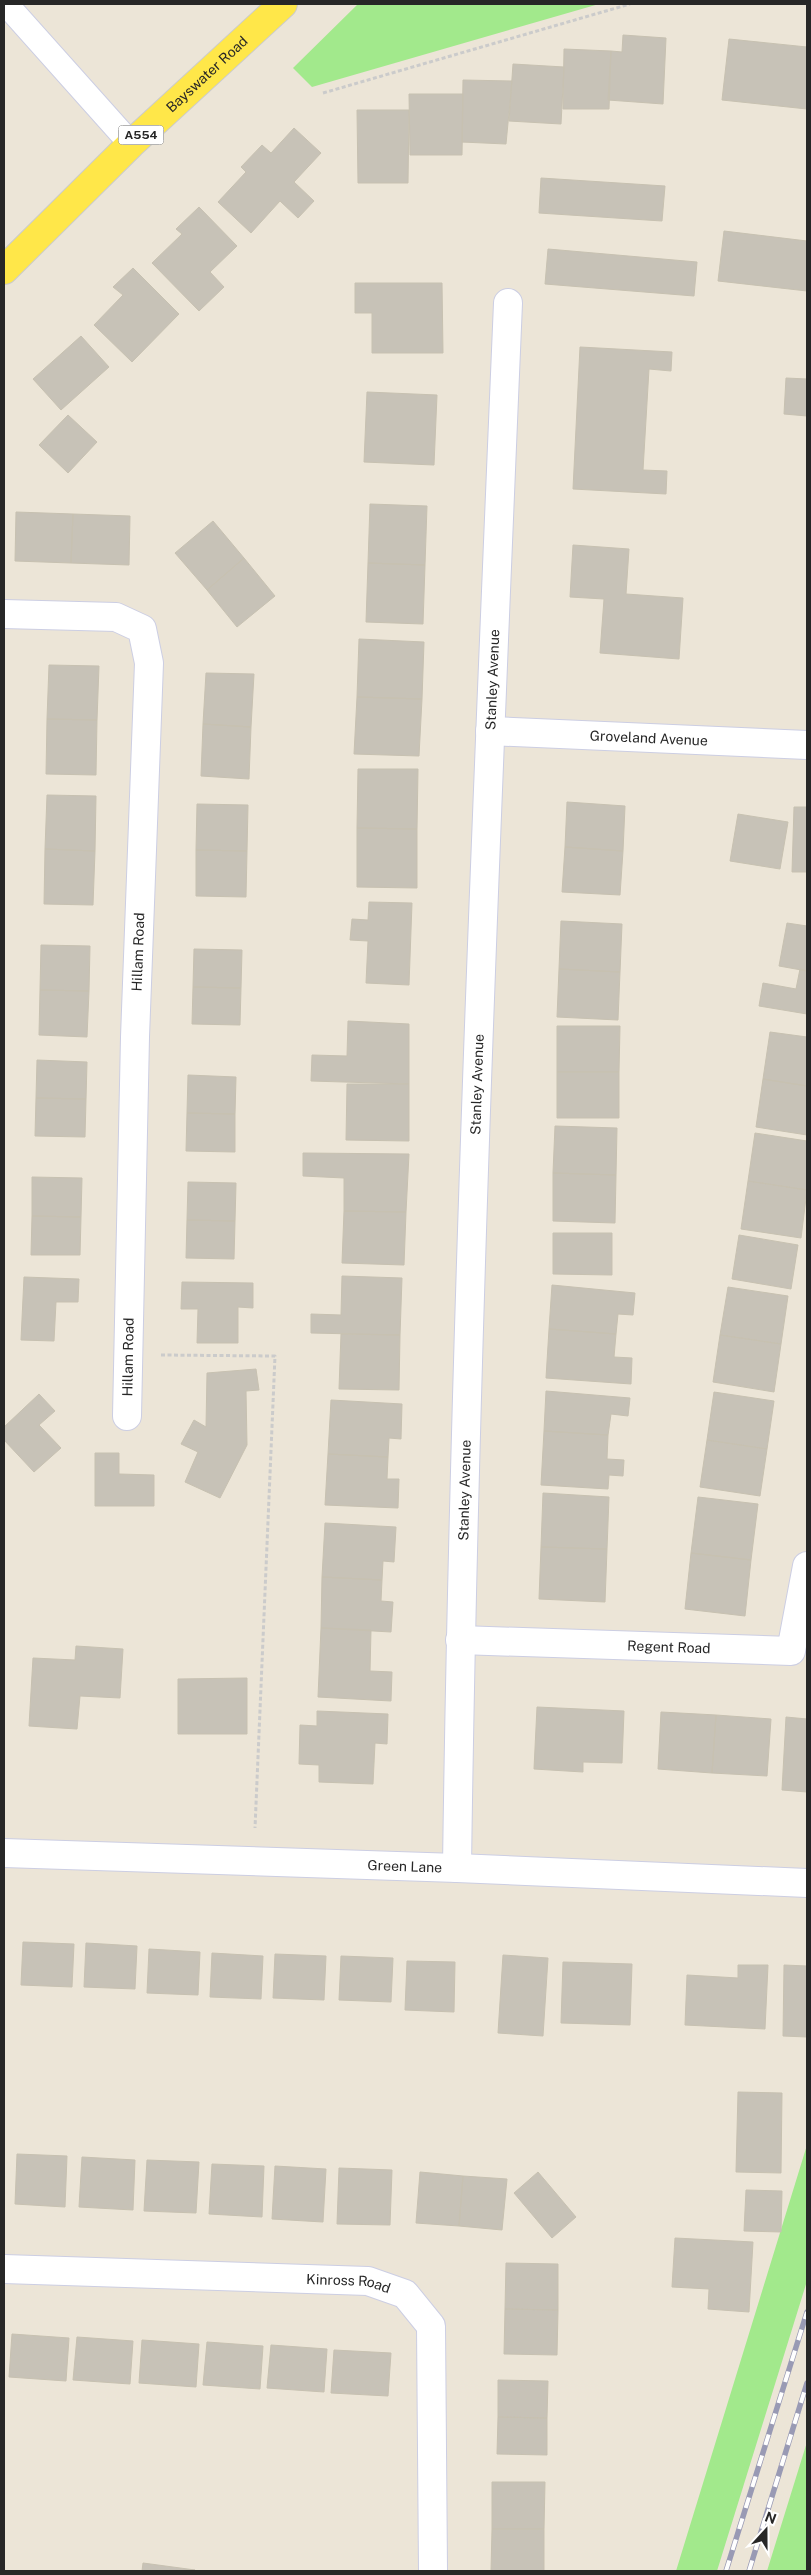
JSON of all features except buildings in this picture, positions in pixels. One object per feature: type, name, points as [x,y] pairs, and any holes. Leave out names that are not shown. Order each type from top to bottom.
[{"type":"main road","name":"Bayswater Road","points":[[4,270],[131,144],[282,4]]},
{"type":"street","name":"Stanley Avenue","points":[[457,1868],[460,1640],[490,731],[508,303]]},
{"type":"street","name":"Hillam Road","points":[[4,614],[116,617],[142,628],[149,663],[135,1037],[126,1416]]},
{"type":"street","name":"Groveland Avenue","points":[[490,731],[807,745]]},
{"type":"street","name":"Regent Road","points":[[460,1640],[792,1650],[807,1566]]},
{"type":"street","name":"Green Lane","points":[[4,1853],[457,1868],[807,1884]]},
{"type":"street","name":"Kinross Road","points":[[4,2269],[368,2281],[405,2294],[430,2326],[433,2571]]},
{"type":"lane","points":[[6,4],[131,144]]},
{"type":"path","points":[[322,94],[630,4]]},
{"type":"path","points":[[128,1355],[275,1356],[254,1861]]},
{"type":"green space","points":[[358,4],[599,4],[312,87],[293,68]]},
{"type":"green space","points":[[807,2145],[807,2281],[717,2571],[676,2571]]},
{"type":"green space","points":[[807,2442],[807,2571],[767,2571]]},
{"type":"railway","points":[[726,2571],[807,2312]]},
{"type":"railway","points":[[749,2571],[807,2383]]}]
